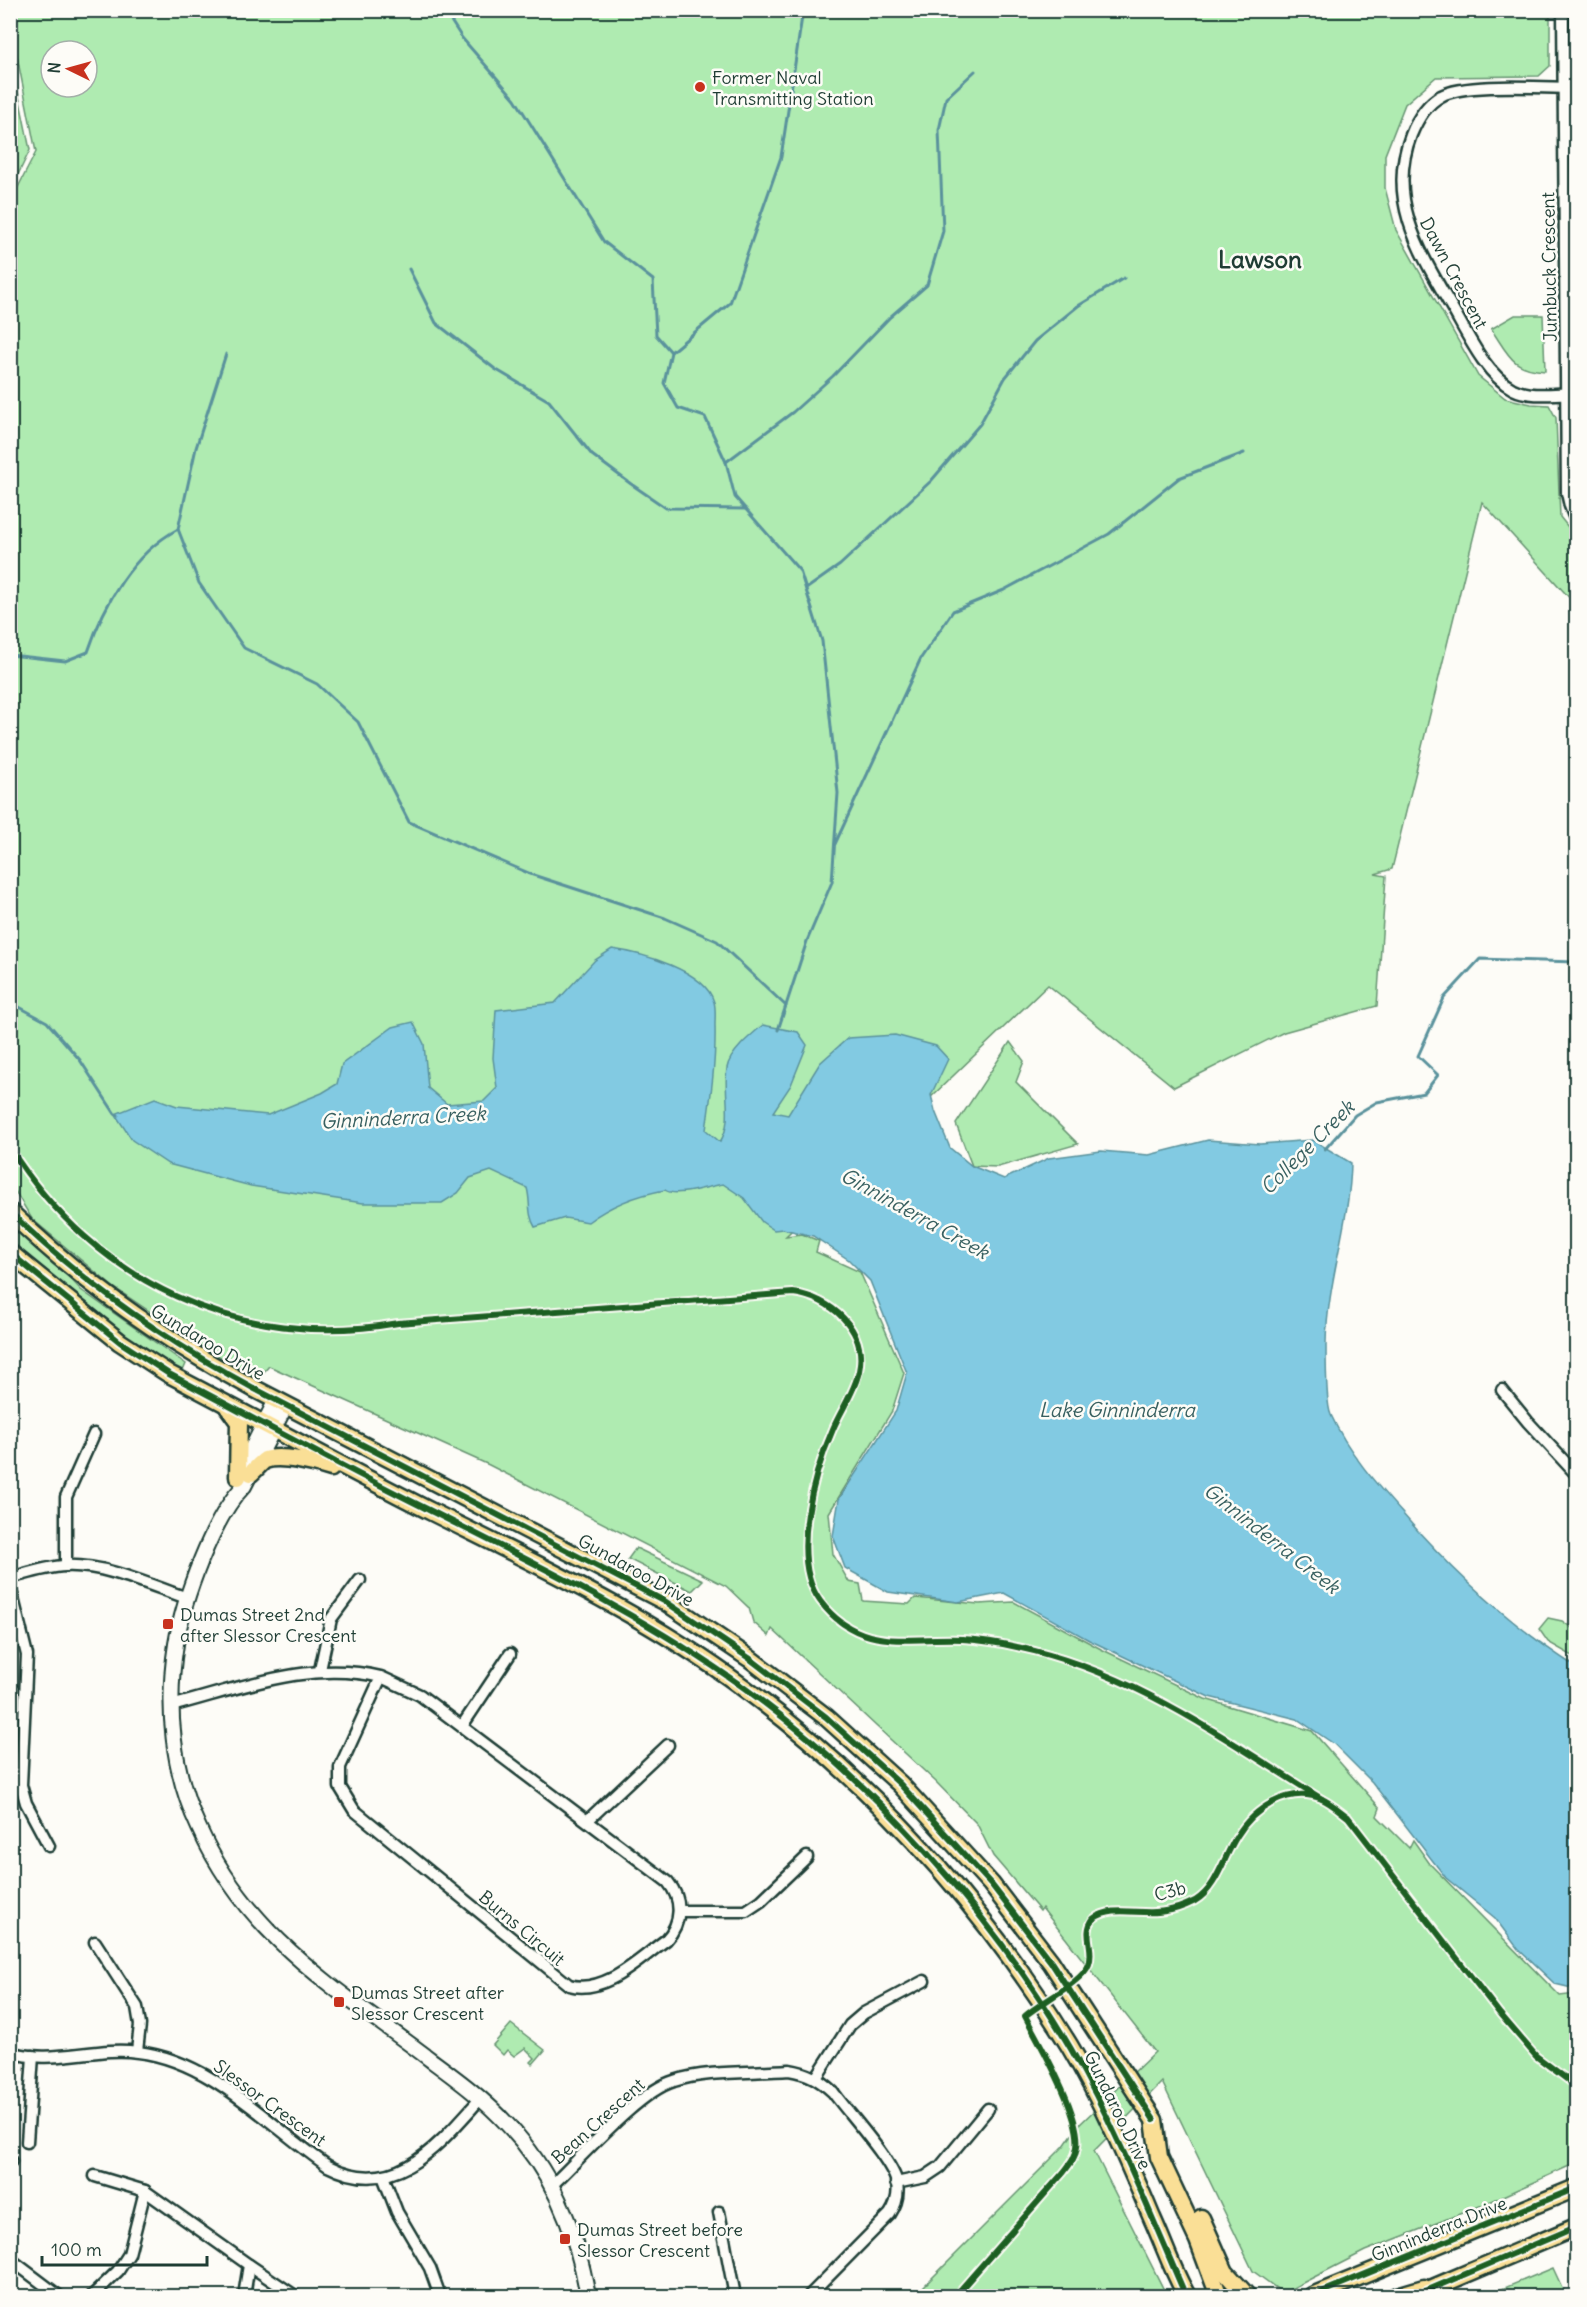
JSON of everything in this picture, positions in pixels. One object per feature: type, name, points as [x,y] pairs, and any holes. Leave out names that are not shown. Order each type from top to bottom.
[{"type":"main road","name":"Gundaroo Drive","points":[[10,1212],[89,1281],[190,1353],[281,1403],[666,1602],[749,1658],[826,1717],[900,1784],[991,1884],[1051,1962],[1154,2120],[1159,2157],[1198,2240],[1219,2296]]},
{"type":"main road","name":"Gundaroo Drive","points":[[10,1252],[120,1342],[169,1374],[648,1624],[743,1687],[812,1742],[872,1796],[955,1885],[1019,1970],[1069,2046],[1120,2144],[1185,2296]]},
{"type":"main road","points":[[225,1404],[239,1422],[245,1475]]},
{"type":"main road","points":[[245,1475],[265,1460],[278,1459],[310,1462],[361,1476]]},
{"type":"main road","points":[[1154,2120],[1226,2272],[1247,2296]]},
{"type":"main road","name":"Ginninderra Drive","points":[[1312,2296],[1576,2188]]},
{"type":"main road","points":[[1414,2296],[1576,2227]]},
{"type":"main road","points":[[1397,2296],[1459,2277]]},
{"type":"street","name":"Jumbuck Crescent","points":[[1563,10],[1572,393],[1567,493],[1569,506],[1576,520]]},
{"type":"street","name":"Dawn Crescent","points":[[1572,393],[1519,391],[1506,384],[1490,366],[1470,338],[1414,238],[1406,216],[1402,185],[1405,155],[1413,132],[1424,111],[1442,95],[1465,89],[1576,88]]},
{"type":"street","points":[[1502,1390],[1576,1474]]},
{"type":"street","points":[[281,1403],[245,1475],[244,1486],[234,1497],[208,1548],[187,1598],[175,1651],[171,1706],[178,1766],[194,1819],[210,1854],[233,1892],[272,1937],[481,2098],[520,2139],[552,2185],[574,2239],[588,2296]]},
{"type":"street","points":[[66,1566],[66,1497],[69,1484],[94,1434]]},
{"type":"street","points":[[10,1578],[66,1566],[98,1569],[187,1598]]},
{"type":"street","points":[[320,1670],[330,1619],[360,1580]]},
{"type":"street","points":[[10,1586],[27,1655],[21,1785],[26,1803],[50,1846]]},
{"type":"street","points":[[462,1726],[510,1654]]},
{"type":"street","points":[[171,1706],[291,1675],[320,1670],[357,1671],[381,1677],[420,1695],[668,1882],[677,1898],[679,1911],[746,1911],[761,1901],[807,1857]]},
{"type":"street","name":"Burns Circuit","points":[[381,1677],[340,1767],[340,1787],[345,1800],[558,1979],[582,1988],[602,1984],[666,1940],[674,1930],[679,1911]]},
{"type":"street","points":[[588,1820],[668,1745]]},
{"type":"street","points":[[95,1942],[137,2007],[140,2025],[137,2051]]},
{"type":"street","points":[[816,2078],[850,2025],[864,2013],[924,1981]]},
{"type":"street","name":"Slessor Crescent","points":[[10,2052],[33,2056],[137,2051],[179,2062],[205,2075],[336,2170],[364,2177],[383,2176],[410,2166],[425,2156],[481,2098]]},
{"type":"street","points":[[27,2142],[33,2056]]},
{"type":"street","name":"Bean Crescent","points":[[552,2185],[641,2100],[665,2084],[692,2077],[789,2070],[816,2078],[832,2092],[882,2156],[892,2171],[896,2183]]},
{"type":"street","points":[[809,2296],[890,2214],[897,2196],[896,2183],[925,2177],[940,2167],[988,2109]]},
{"type":"street","points":[[94,2175],[145,2191],[296,2296]]},
{"type":"street","points":[[383,2176],[397,2212],[430,2268],[440,2296]]},
{"type":"street","points":[[92,2296],[118,2271],[129,2254],[145,2191]]},
{"type":"street","points":[[719,2212],[735,2296]]},
{"type":"street","points":[[10,2259],[59,2296]]},
{"type":"street","points":[[244,2296],[249,2265]]},
{"type":"green space","points":[[11,11],[1550,11],[1550,66],[1539,76],[1436,77],[1405,104],[1385,155],[1385,188],[1396,230],[1478,376],[1505,398],[1531,404],[1549,405],[1556,418],[1560,517],[1576,537],[1576,605],[1482,502],[1392,869],[1375,874],[1386,876],[1377,1006],[1284,1032],[1174,1087],[1048,985],[786,1236],[802,1234],[819,1241],[816,1252],[860,1272],[904,1373],[892,1411],[829,1513],[833,1554],[849,1582],[860,1584],[863,1601],[909,1604],[915,1598],[979,1604],[1014,1602],[1101,1649],[1205,1699],[1312,1731],[1380,1808],[1377,1816],[1409,1848],[1413,1840],[1430,1864],[1560,1996],[1576,1994],[1576,2163],[1485,2204],[1365,2251],[1283,2293],[1253,2271],[1162,2082],[1094,2151],[1167,2296],[914,2296],[1064,2146],[1078,2126],[1155,2052],[1042,1908],[1040,1911],[993,1856],[977,1824],[936,1782],[772,1629],[769,1636],[753,1622],[749,1608],[726,1586],[489,1465],[269,1366],[259,1378],[204,1348],[112,1286],[32,1219],[10,1183],[10,745],[16,741],[10,739],[10,203],[36,152],[11,26]]},
{"type":"green space","points":[[10,53],[30,150],[11,189],[10,189]]},
{"type":"green space","points":[[1515,315],[1543,315],[1545,371],[1518,364],[1507,353],[1491,329]]},
{"type":"green space","points":[[1010,1042],[1024,1061],[1016,1082],[1078,1144],[998,1167],[972,1166],[956,1124]]},
{"type":"green space","points":[[10,1221],[48,1255],[81,1290],[186,1364],[182,1373],[94,1311],[31,1260],[11,1242]]},
{"type":"green space","points":[[636,1548],[703,1580],[692,1591],[628,1559]]},
{"type":"green space","points":[[1548,1618],[1562,1621],[1576,1631],[1576,1658],[1548,1642],[1539,1629]]},
{"type":"green space","points":[[511,2024],[545,2050],[533,2064],[531,2062],[535,2058],[525,2048],[514,2056],[507,2050],[503,2055],[493,2045]]},
{"type":"green space","points":[[1553,2268],[1566,2296],[1485,2296]]},
{"type":"water","name":"Lake Ginninderra","points":[[612,949],[639,954],[670,965],[685,972],[708,991],[715,1004],[715,1038],[713,1078],[706,1130],[720,1142],[726,1125],[726,1077],[729,1062],[742,1044],[763,1025],[798,1032],[807,1045],[791,1085],[773,1112],[788,1115],[820,1063],[848,1038],[895,1035],[936,1046],[948,1059],[931,1095],[950,1148],[972,1166],[1004,1179],[1049,1158],[1101,1151],[1149,1155],[1208,1140],[1260,1144],[1313,1140],[1351,1163],[1347,1207],[1327,1320],[1326,1369],[1329,1410],[1338,1429],[1363,1467],[1442,1557],[1506,1616],[1576,1667],[1576,1989],[1555,1984],[1518,1949],[1495,1918],[1446,1878],[1372,1782],[1334,1744],[1297,1719],[1209,1697],[1089,1640],[1004,1593],[958,1602],[888,1592],[845,1568],[833,1536],[839,1499],[896,1411],[907,1373],[870,1281],[849,1260],[813,1236],[783,1229],[774,1230],[762,1222],[744,1198],[723,1184],[677,1193],[665,1190],[655,1192],[615,1206],[588,1222],[565,1218],[535,1227],[531,1217],[527,1188],[491,1171],[470,1178],[458,1193],[442,1203],[363,1203],[251,1186],[168,1164],[132,1140],[115,1114],[155,1098],[177,1106],[268,1115],[322,1093],[337,1084],[342,1064],[393,1027],[413,1022],[424,1044],[428,1088],[447,1104],[484,1101],[497,1088],[493,1058],[496,1010],[555,1003],[595,960]]},
{"type":"waterway","points":[[444,10],[462,38],[515,99],[604,242],[653,280],[656,335],[671,352],[664,383],[678,408],[705,417],[726,462],[735,497],[800,571],[822,641],[838,793],[832,882],[807,941],[778,1030]]},
{"type":"waterway","points":[[671,352],[730,303],[781,157],[803,10]]},
{"type":"waterway","points":[[726,462],[793,412],[833,376],[890,317],[927,285],[943,231],[939,130],[946,98],[975,71]]},
{"type":"waterway","points":[[409,269],[436,323],[495,369],[549,401],[592,455],[631,484],[666,508],[746,509]]},
{"type":"waterway","points":[[806,589],[840,565],[931,481],[980,424],[1005,378],[1035,341],[1078,306],[1124,278]]},
{"type":"waterway","points":[[226,354],[196,448],[178,529],[199,583],[244,648],[317,684],[358,722],[409,822],[533,875],[665,918],[717,941],[786,1006]]},
{"type":"waterway","points":[[835,844],[921,658],[953,611],[1004,590],[1109,534],[1179,478],[1244,453]]},
{"type":"waterway","points":[[10,655],[65,661],[88,652],[102,616],[122,582],[147,552],[178,529]]},
{"type":"waterway","name":"College Creek","points":[[1325,1149],[1355,1115],[1377,1102],[1424,1093],[1438,1075],[1418,1056],[1444,998],[1480,959],[1576,962]]},
{"type":"waterway","name":"Ginninderra Creek","points":[[10,1002],[47,1022],[80,1060],[115,1114],[118,1115]]},
{"type":"cycle path","points":[[10,1148],[45,1195],[84,1236],[128,1270],[177,1297],[228,1316],[283,1326],[339,1329],[793,1293],[820,1301],[833,1309],[852,1329],[858,1342],[860,1356],[859,1371],[854,1386],[833,1429],[812,1491],[805,1539],[806,1562],[811,1583],[820,1601],[835,1617],[851,1629],[885,1639],[962,1639],[997,1643],[1059,1658],[1099,1672],[1176,1709],[1322,1799]]},
{"type":"cycle path","points":[[10,1212],[96,1287],[189,1351],[255,1389],[666,1602],[749,1658],[826,1717],[900,1784],[991,1884],[1051,1962],[1154,2120]]},
{"type":"cycle path","points":[[10,1253],[120,1342],[169,1374],[628,1614],[706,1661],[743,1687],[838,1764],[883,1806],[966,1898],[1039,1997],[1071,2049],[1103,2109],[1185,2294]]},
{"type":"cycle path","name":"C3b","points":[[955,2296],[1064,2172],[1076,2151],[1077,2134],[1067,2099],[1025,2016],[1070,1985],[1085,1971],[1091,1953],[1088,1936],[1093,1919],[1110,1912],[1169,1910],[1195,1901],[1215,1880],[1232,1844],[1244,1826],[1262,1809],[1285,1797],[1310,1795],[1322,1799],[1348,1817],[1500,2014],[1536,2056],[1576,2086]]},
{"type":"cycle path","points":[[1312,2296],[1576,2188]]},
{"type":"cycle path","points":[[1414,2296],[1576,2227]]},
{"type":"place","name":"Former Naval Transmitting Station","points":[[700,87]]},
{"type":"place","name":"Dumas Street 2nd after Slessor Crescent","points":[[168,1624]]},
{"type":"place","name":"Dumas Street after Slessor Crescent","points":[[339,2002]]},
{"type":"place","name":"Dumas Street before Slessor Crescent","points":[[565,2239]]},
{"type":"district","name":"Lawson","points":[[1260,259]]}]
